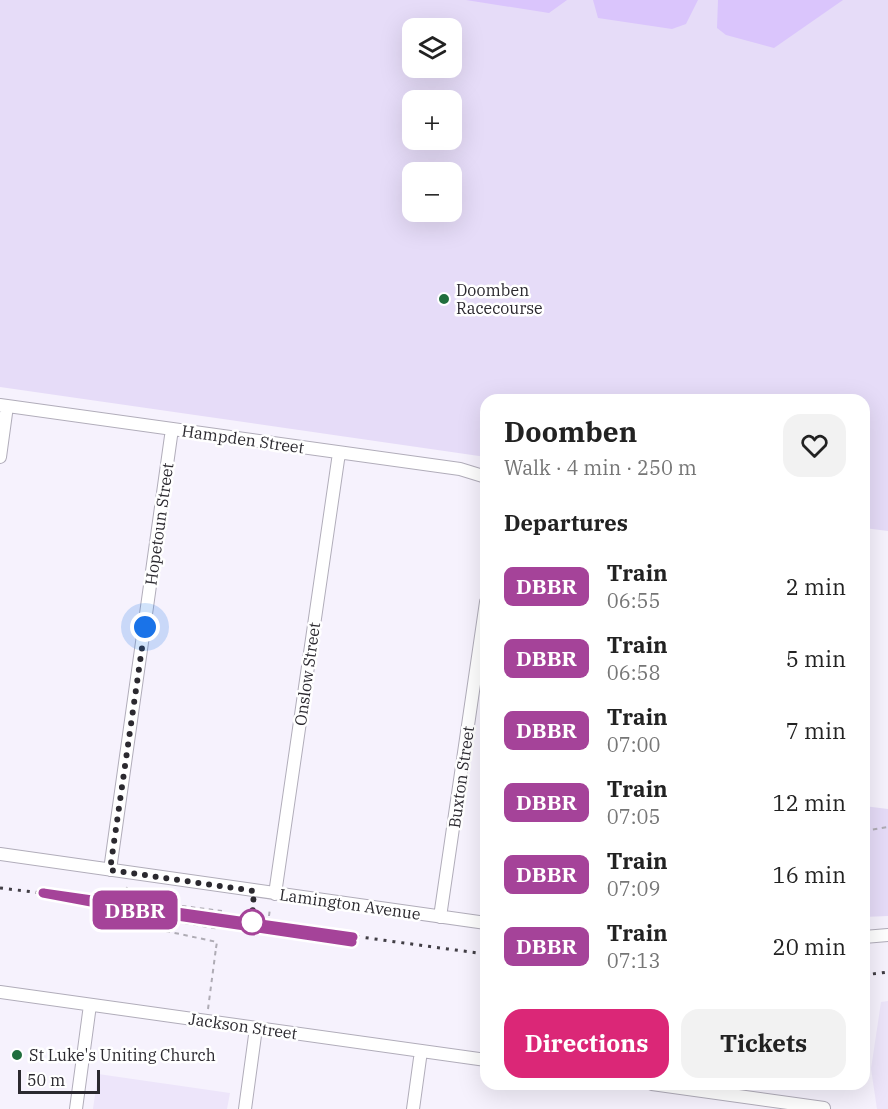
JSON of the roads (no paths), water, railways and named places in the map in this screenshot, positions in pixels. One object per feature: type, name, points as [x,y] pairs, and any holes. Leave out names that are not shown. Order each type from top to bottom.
[{"type":"street","name":"Hampden Street","points":[[4,405],[460,469],[480,475]]},
{"type":"street","points":[[0,457],[4,405]]},
{"type":"street","name":"Hopetoun Street","points":[[110,870],[172,429]]},
{"type":"street","name":"Onslow Street","points":[[275,894],[339,453]]},
{"type":"street","name":"Buxton Street","points":[[440,917],[480,643]]},
{"type":"street","name":"Lamington Avenue","points":[[0,854],[480,922]]},
{"type":"street","points":[[870,936],[888,935]]},
{"type":"street","name":"Jackson Street","points":[[0,992],[480,1059]]},
{"type":"street","points":[[76,1109],[90,1005]]},
{"type":"street","points":[[245,1109],[256,1028]]},
{"type":"street","points":[[413,1109],[421,1051]]},
{"type":"street","points":[[695,1090],[824,1108]]},
{"type":"railway","points":[[0,888],[480,953]]},
{"type":"railway","points":[[870,974],[888,972]]},
{"type":"train","name":"DBBR","points":[[352,942],[217,923],[43,893],[353,937]]},
{"type":"place","name":"Doomben Racecourse","points":[[444,299]]},
{"type":"place","name":"St Luke's Uniting Church","points":[[17,1055]]}]
